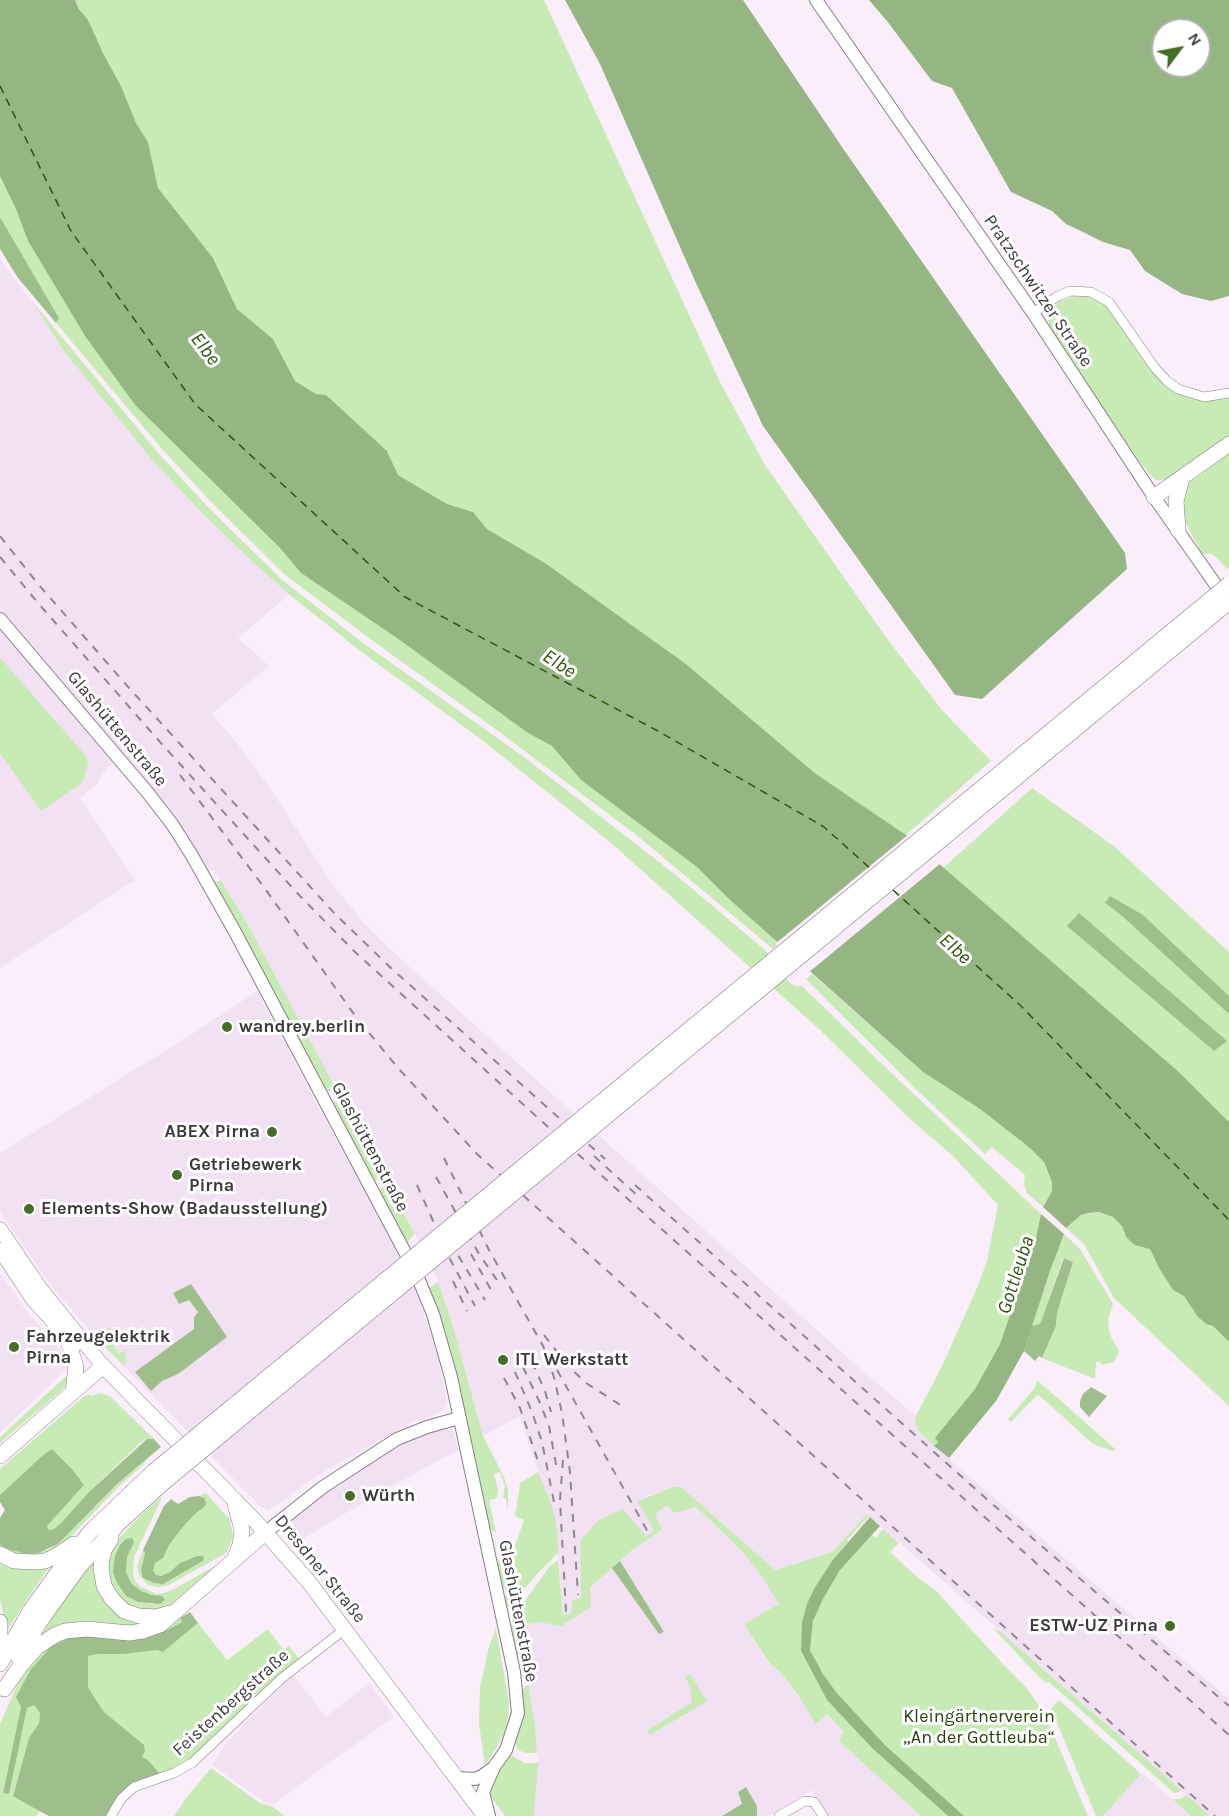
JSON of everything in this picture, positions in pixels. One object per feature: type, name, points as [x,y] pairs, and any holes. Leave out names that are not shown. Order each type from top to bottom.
[{"type":"main road","points":[[1154,497],[1229,444]]},
{"type":"main road","points":[[1178,530],[1176,501],[1182,478]]},
{"type":"main road","points":[[180,1608],[165,1615],[139,1617],[124,1611],[104,1586],[101,1568],[105,1548],[158,1477],[1229,584]]},
{"type":"main road","points":[[0,1554],[14,1561],[45,1561],[64,1551],[91,1531],[1229,603]]},
{"type":"main road","name":"Dresdner Straße","points":[[0,1228],[72,1338]]},
{"type":"main road","name":"Dresdner Straße","points":[[0,1250],[34,1301],[103,1366],[267,1532],[308,1581],[487,1816]]},
{"type":"main road","points":[[72,1338],[76,1367],[74,1392]]},
{"type":"main road","points":[[0,1456],[103,1366]]},
{"type":"main road","points":[[234,1500],[242,1530],[235,1558]]},
{"type":"main road","points":[[2,1694],[39,1623],[72,1576],[136,1506]]},
{"type":"main road","points":[[0,1665],[30,1611],[68,1558],[91,1531]]},
{"type":"main road","points":[[2,1694],[22,1664],[37,1647],[55,1635],[66,1631],[87,1629],[129,1633],[160,1625],[267,1532]]},
{"type":"main road","points":[[0,1622],[0,1641]]},
{"type":"street","name":"Pratzschwitzer Straße","points":[[816,0],[1033,313],[1154,497],[1229,603]]},
{"type":"street","points":[[1033,313],[1058,296],[1070,291],[1091,292],[1109,302],[1155,368],[1167,381],[1178,389],[1204,397],[1229,393]]},
{"type":"street","name":"Glashüttenstraße","points":[[0,619],[148,793],[171,824],[207,881],[416,1273],[433,1314],[443,1344],[514,1672],[518,1713],[506,1750],[494,1767],[483,1792],[487,1816]]},
{"type":"street","points":[[267,1532],[314,1494],[397,1439],[459,1418]]},
{"type":"street","name":"Feistenbergstraße","points":[[111,1816],[121,1799],[134,1787],[174,1773],[192,1763],[282,1678],[345,1629]]},
{"type":"street","points":[[456,1778],[475,1779],[494,1767]]},
{"type":"street","points":[[779,1816],[805,1801],[812,1801],[823,1816]]},
{"type":"shaded area","points":[[0,217],[59,318],[56,323],[18,278],[0,249]]},
{"type":"shaded area","points":[[0,258],[32,301],[63,350],[153,461],[203,514],[290,594],[238,638],[269,666],[212,714],[268,785],[333,885],[364,923],[393,952],[916,1416],[915,1423],[919,1432],[934,1446],[1229,1699],[1229,1816],[1210,1816],[867,1514],[832,1552],[775,1570],[681,1487],[673,1487],[645,1497],[654,1531],[645,1537],[623,1509],[581,1599],[571,1613],[563,1615],[558,1541],[550,1500],[538,1472],[520,1416],[483,1436],[451,1319],[436,1277],[407,1217],[248,925],[221,880],[213,870],[208,871],[193,846],[151,789],[0,608]]},
{"type":"shaded area","points":[[2,631],[113,763],[102,774],[98,783],[80,798],[135,880],[0,968],[0,633]]},
{"type":"shaded area","points":[[1110,896],[1143,915],[1229,996],[1229,1014],[1105,903]]},
{"type":"shaded area","points":[[1079,913],[1227,1041],[1214,1051],[1067,926]]},
{"type":"shaded area","points":[[257,991],[386,1230],[421,1304],[438,1357],[447,1403],[443,1410],[430,1417],[413,1421],[327,1470],[268,1510],[260,1506],[99,1341],[52,1287],[0,1212],[0,1153],[186,1038]]},
{"type":"shaded area","points":[[1064,1258],[1073,1262],[1057,1313],[1056,1326],[1042,1358],[1039,1356],[1035,1361],[1024,1351],[1032,1326],[1040,1324]]},
{"type":"shaded area","points":[[0,1273],[28,1313],[62,1352],[68,1366],[0,1433]]},
{"type":"shaded area","points":[[191,1284],[227,1337],[151,1391],[135,1372],[194,1329],[194,1317],[198,1312],[189,1300],[179,1304],[173,1293]]},
{"type":"shaded area","points":[[1091,1387],[1107,1396],[1089,1417],[1080,1407],[1080,1401],[1083,1394]]},
{"type":"shaded area","points":[[441,1428],[448,1428],[454,1432],[458,1450],[294,1544],[291,1538],[293,1528],[290,1526],[294,1517],[309,1502],[399,1444]]},
{"type":"shaded area","points":[[147,1439],[154,1439],[161,1447],[117,1484],[58,1544],[38,1553],[27,1554],[0,1545],[0,1518],[5,1510],[0,1502],[0,1495],[43,1455],[52,1449],[84,1485],[47,1526],[49,1530],[61,1523],[89,1492]]},
{"type":"shaded area","points":[[190,1497],[204,1498],[205,1506],[183,1527],[169,1545],[163,1558],[155,1563],[153,1571],[156,1575],[161,1576],[180,1563],[197,1556],[202,1556],[203,1561],[163,1584],[143,1578],[141,1570],[145,1553],[143,1550],[164,1506],[171,1499],[178,1504]]},
{"type":"shaded area","points":[[667,1505],[675,1513],[696,1507],[742,1551],[780,1604],[744,1624],[769,1664],[781,1673],[817,1724],[826,1715],[843,1732],[839,1741],[921,1816],[827,1816],[811,1790],[770,1816],[534,1816],[538,1763],[535,1723],[516,1626],[539,1622],[561,1626],[591,1607],[590,1589],[632,1550],[662,1530],[654,1515]]},
{"type":"shaded area","points":[[132,1538],[134,1542],[127,1557],[126,1572],[131,1583],[141,1591],[162,1596],[165,1600],[160,1604],[138,1602],[126,1596],[116,1581],[113,1572],[115,1556],[120,1545],[126,1539]]},
{"type":"shaded area","points":[[620,1561],[664,1632],[659,1634],[612,1568]]},
{"type":"shaded area","points":[[190,1612],[198,1623],[163,1652],[157,1650],[88,1656],[88,1687],[94,1697],[104,1712],[144,1745],[145,1751],[142,1757],[148,1760],[161,1775],[131,1784],[107,1816],[49,1816],[39,1811],[13,1796],[29,1738],[39,1723],[40,1713],[34,1705],[27,1708],[9,1794],[3,1793],[21,1707],[16,1697],[31,1669],[52,1646],[69,1638],[81,1636],[133,1640],[169,1629],[182,1622],[180,1618]]},
{"type":"shaded area","points":[[292,1673],[326,1717],[369,1683],[394,1717],[273,1805],[263,1801],[212,1765],[224,1746],[281,1688],[279,1685]]},
{"type":"shaded area","points":[[1142,1773],[1191,1816],[1103,1816]]},
{"type":"shaded area","points":[[746,1787],[757,1806],[757,1816],[722,1816],[742,1804],[738,1792]]},
{"type":"green space","points":[[75,0],[544,0],[720,382],[765,465],[888,640],[942,710],[991,761],[906,835],[816,774],[686,664],[545,563],[487,529],[473,512],[447,504],[398,475],[387,451],[316,394],[295,381],[273,339],[237,309],[213,258],[158,188],[148,142],[136,123],[121,86]]},
{"type":"green space","points":[[0,176],[28,241],[85,336],[135,405],[280,548],[301,573],[394,636],[528,733],[552,746],[581,780],[697,867],[779,944],[773,949],[635,834],[284,574],[212,503],[162,449],[56,323],[59,318],[0,217]]},
{"type":"green space","points":[[1073,296],[1090,297],[1106,305],[1176,393],[1207,401],[1229,397],[1229,437],[1174,476],[1163,480],[1156,480],[1152,477],[1051,333],[1047,315],[1059,302]]},
{"type":"green space","points":[[32,301],[159,454],[208,507],[281,579],[359,640],[524,757],[677,876],[765,950],[768,954],[765,960],[794,986],[802,986],[1041,1214],[1035,1243],[1000,1344],[975,1389],[936,1438],[938,1442],[934,1446],[919,1432],[915,1423],[916,1416],[943,1364],[977,1288],[987,1261],[998,1205],[953,1156],[910,1119],[819,1029],[610,842],[478,737],[359,650],[253,562],[153,461],[63,350]]},
{"type":"green space","points":[[1229,450],[1229,568],[1227,569],[1211,554],[1201,552],[1181,514],[1184,489],[1190,481]]},
{"type":"green space","points":[[0,659],[86,756],[88,764],[84,779],[79,785],[41,811],[0,753]]},
{"type":"green space","points":[[1032,788],[1115,847],[1229,952],[1229,996],[1143,915],[1105,903],[1229,1014],[1229,1122],[1180,1073],[943,868]],"holes":[[[1067,925],[1227,1041],[1214,1051]]]},
{"type":"green space","points":[[221,880],[248,925],[338,1093],[325,1089],[214,883]]},
{"type":"green space","points":[[812,974],[923,1072],[980,1109],[1030,1148],[1044,1162],[1052,1182],[1052,1191],[1043,1207],[1027,1193],[1024,1184],[1025,1175],[992,1147],[985,1154],[917,1090],[806,979]]},
{"type":"green space","points":[[332,1102],[345,1106],[379,1166],[376,1183]]},
{"type":"green space","points":[[384,1177],[415,1234],[407,1242],[380,1193]]},
{"type":"green space","points":[[1099,1212],[1113,1217],[1122,1226],[1126,1237],[1150,1249],[1173,1290],[1184,1296],[1198,1317],[1206,1324],[1213,1326],[1229,1342],[1229,1406],[1114,1298],[1084,1244],[1066,1228],[1081,1215]]},
{"type":"green space","points":[[1064,1234],[1080,1249],[1113,1304],[1108,1320],[1109,1331],[1119,1351],[1114,1362],[1101,1365],[1101,1362],[1096,1362],[1095,1379],[1042,1358],[1056,1326],[1057,1313],[1073,1262],[1063,1258],[1040,1324],[1032,1326]]},
{"type":"green space","points":[[438,1282],[451,1319],[483,1436],[504,1477],[508,1489],[508,1512],[506,1499],[503,1497],[505,1486],[500,1472],[494,1474],[498,1490],[497,1498],[489,1500],[496,1533],[489,1528],[453,1359],[429,1288]]},
{"type":"green space","points":[[108,1328],[119,1340],[113,1345],[119,1354],[126,1350],[125,1367],[99,1341],[99,1335]]},
{"type":"green space","points":[[67,1377],[67,1384],[64,1388],[0,1443],[0,1437]]},
{"type":"green space","points":[[1037,1380],[1115,1449],[1113,1451],[1093,1444],[1039,1395],[1011,1422],[1008,1419],[1034,1389]]},
{"type":"green space","points":[[101,1393],[110,1396],[154,1439],[147,1439],[140,1443],[89,1492],[61,1523],[49,1530],[47,1526],[84,1485],[72,1469],[52,1449],[0,1495],[0,1469],[82,1398],[89,1394],[91,1396]]},
{"type":"green space","points":[[145,1461],[65,1543],[50,1553],[21,1557],[0,1548],[0,1545],[8,1549],[47,1550],[58,1544],[117,1484]]},
{"type":"green space","points":[[538,1472],[550,1500],[556,1522],[558,1553],[512,1604],[505,1608],[503,1597],[507,1596],[505,1588],[501,1588],[496,1566],[503,1554],[511,1556],[524,1520],[515,1516],[520,1483]]},
{"type":"green space","points":[[673,1487],[681,1487],[775,1570],[832,1552],[867,1514],[869,1516],[832,1561],[801,1651],[827,1700],[872,1748],[948,1816],[921,1816],[839,1741],[843,1731],[827,1715],[816,1724],[781,1673],[770,1664],[744,1624],[779,1604],[742,1551],[696,1507],[675,1513],[667,1505],[655,1514],[662,1530],[632,1550],[590,1588],[591,1607],[561,1626],[539,1622],[516,1626],[524,1665],[520,1659],[516,1659],[510,1632],[514,1616],[550,1566],[558,1560],[563,1615],[571,1613],[572,1600],[581,1598],[580,1540],[599,1520],[623,1509],[646,1536],[654,1531],[638,1501]]},
{"type":"green space","points":[[206,1493],[230,1520],[233,1537],[226,1553],[169,1585],[158,1587],[148,1585],[139,1575],[137,1566],[143,1550],[145,1553],[141,1570],[163,1584],[203,1561],[197,1556],[180,1563],[161,1576],[152,1571],[155,1563],[163,1557],[183,1527],[200,1511],[204,1498],[199,1496]]},
{"type":"green space","points":[[162,1498],[134,1557],[133,1575],[141,1587],[157,1594],[164,1593],[222,1562],[172,1605],[165,1609],[140,1612],[120,1601],[112,1592],[106,1571],[114,1543],[143,1513]],"holes":[[[120,1545],[127,1557],[126,1572],[131,1583],[141,1591],[162,1596],[164,1602],[151,1604],[138,1602],[126,1596]]]},
{"type":"green space","name":"Kleingärtnerverein „An der Gottleuba“","points":[[883,1529],[899,1543],[890,1552],[936,1591],[1026,1687],[1045,1714],[1088,1816],[964,1816],[885,1745],[836,1692],[823,1674],[810,1650],[813,1621],[840,1570],[872,1535],[876,1538]]},
{"type":"green space","points":[[96,1558],[98,1581],[147,1620],[142,1627],[41,1636],[65,1598]]},
{"type":"green space","points":[[54,1561],[7,1631],[0,1599],[0,1564],[8,1568],[39,1569]]},
{"type":"green space","points":[[180,1618],[182,1622],[169,1629],[133,1640],[96,1637],[69,1638],[52,1646],[21,1707],[3,1792],[9,1793],[27,1708],[34,1705],[40,1713],[39,1723],[29,1738],[13,1795],[39,1811],[37,1816],[0,1816],[0,1724],[26,1665],[60,1637],[164,1627]]},
{"type":"green space","points":[[198,1623],[227,1660],[268,1629],[282,1648],[289,1646],[300,1660],[189,1762],[161,1775],[148,1760],[142,1757],[94,1697],[88,1687],[88,1656],[157,1650],[163,1652]]},
{"type":"green space","points":[[496,1628],[509,1703],[508,1718],[504,1733],[485,1766],[479,1724],[480,1687]]},
{"type":"green space","points":[[993,1628],[1001,1632],[1181,1790],[1180,1792],[1174,1793],[1049,1682],[1046,1683],[1040,1678]]},
{"type":"green space","points":[[690,1674],[707,1701],[650,1735],[647,1731],[692,1702],[691,1689],[685,1677]]},
{"type":"green space","points":[[528,1684],[535,1723],[537,1753],[518,1750],[516,1744],[522,1707],[522,1690]]},
{"type":"green space","points":[[1059,1700],[1141,1774],[1103,1816],[1096,1816],[1051,1709]]},
{"type":"green space","points":[[511,1755],[525,1763],[538,1763],[534,1816],[505,1816],[491,1797],[490,1779]]},
{"type":"green space","points":[[211,1768],[260,1803],[273,1807],[285,1816],[174,1816]]},
{"type":"green space","points":[[1186,1795],[1210,1816],[1191,1816],[1172,1799],[1181,1799]]},
{"type":"water","name":"Elbe","points":[[0,0],[75,0],[88,20],[121,86],[136,123],[148,142],[158,188],[213,258],[237,309],[273,339],[295,381],[316,394],[326,395],[387,451],[398,475],[447,504],[473,512],[487,529],[545,563],[686,664],[816,774],[906,835],[1180,1073],[1229,1122],[1229,1342],[1213,1326],[1206,1324],[1198,1317],[1184,1296],[1173,1290],[1150,1249],[1135,1245],[1126,1237],[1122,1226],[1113,1217],[1099,1212],[1089,1213],[1081,1215],[1066,1228],[1043,1207],[1052,1191],[1052,1182],[1044,1162],[1030,1148],[980,1109],[923,1072],[730,900],[697,867],[581,780],[552,746],[528,733],[394,636],[301,573],[280,548],[135,405],[85,336],[28,241],[0,176]]},
{"type":"water","points":[[565,0],[743,0],[842,147],[1125,553],[1127,569],[982,699],[955,695],[763,426],[695,281],[600,64]]},
{"type":"water","points":[[869,0],[1229,0],[1229,296],[1211,301],[1182,294],[1145,271],[1130,250],[1103,242],[1066,224],[1052,211],[1011,192],[952,88],[932,81]]},
{"type":"water","points":[[1041,1214],[1064,1234],[1024,1351],[996,1401],[949,1458],[934,1446],[938,1442],[935,1438],[975,1389],[1000,1344],[1035,1243]]},
{"type":"water","points":[[870,1517],[880,1526],[840,1570],[823,1599],[813,1621],[810,1650],[836,1692],[885,1745],[964,1816],[948,1816],[872,1748],[827,1700],[801,1651],[802,1622],[814,1589],[832,1561]]},
{"type":"pier","points":[[909,834],[941,863],[808,973],[775,944]]},
{"type":"ferry route","points":[[0,86],[71,231],[195,404],[405,597],[658,731],[824,827],[872,870]]},
{"type":"ferry route","points":[[893,890],[1021,1006],[1229,1220]]},
{"type":"railway","points":[[0,536],[38,584],[130,689],[336,915],[392,969],[605,1159]]},
{"type":"railway","points":[[0,557],[160,742],[299,895],[355,952],[611,1184],[1229,1735]]},
{"type":"railway","points":[[180,775],[266,890],[356,1017],[398,1068],[477,1154],[1215,1816]]},
{"type":"railway","points":[[594,1156],[638,1196]]},
{"type":"railway","points":[[444,1158],[489,1250],[543,1346],[554,1377],[562,1413],[570,1472],[578,1595]]},
{"type":"railway","points":[[436,1177],[479,1254],[497,1280]]},
{"type":"railway","points":[[417,1185],[450,1259],[475,1306]]},
{"type":"railway","points":[[635,1185],[990,1502],[1229,1706]]},
{"type":"railway","points":[[450,1242],[485,1300]]},
{"type":"railway","points":[[471,1254],[494,1295]]},
{"type":"railway","points":[[453,1281],[467,1311]]},
{"type":"railway","points":[[544,1335],[570,1368],[586,1383],[622,1406]]},
{"type":"railway","points":[[532,1362],[545,1391],[551,1412]]},
{"type":"railway","points":[[523,1367],[549,1426],[557,1470]]},
{"type":"railway","points":[[557,1370],[648,1532]]},
{"type":"railway","points":[[515,1372],[542,1442],[555,1507]]},
{"type":"railway","points":[[504,1378],[520,1408],[540,1467]]},
{"type":"railway","points":[[563,1460],[560,1500],[566,1612]]},
{"type":"place","name":"wandrey.berlin","points":[[227,1027]]},
{"type":"place","name":"ABEX Pirna","points":[[272,1132]]},
{"type":"place","name":"Getriebewerk Pirna","points":[[177,1175]]},
{"type":"place","name":"Elements-Show (Badausstellung)","points":[[29,1209]]},
{"type":"place","name":"Fahrzeugelektrik Pirna","points":[[14,1347]]},
{"type":"place","name":"ITL Werkstatt","points":[[503,1360]]},
{"type":"place","name":"Würth","points":[[350,1496]]},
{"type":"place","name":"ESTW-UZ Pirna","points":[[1170,1626]]},
{"type":"water label","name":"Gottleuba","points":[[1016,1275]]}]
